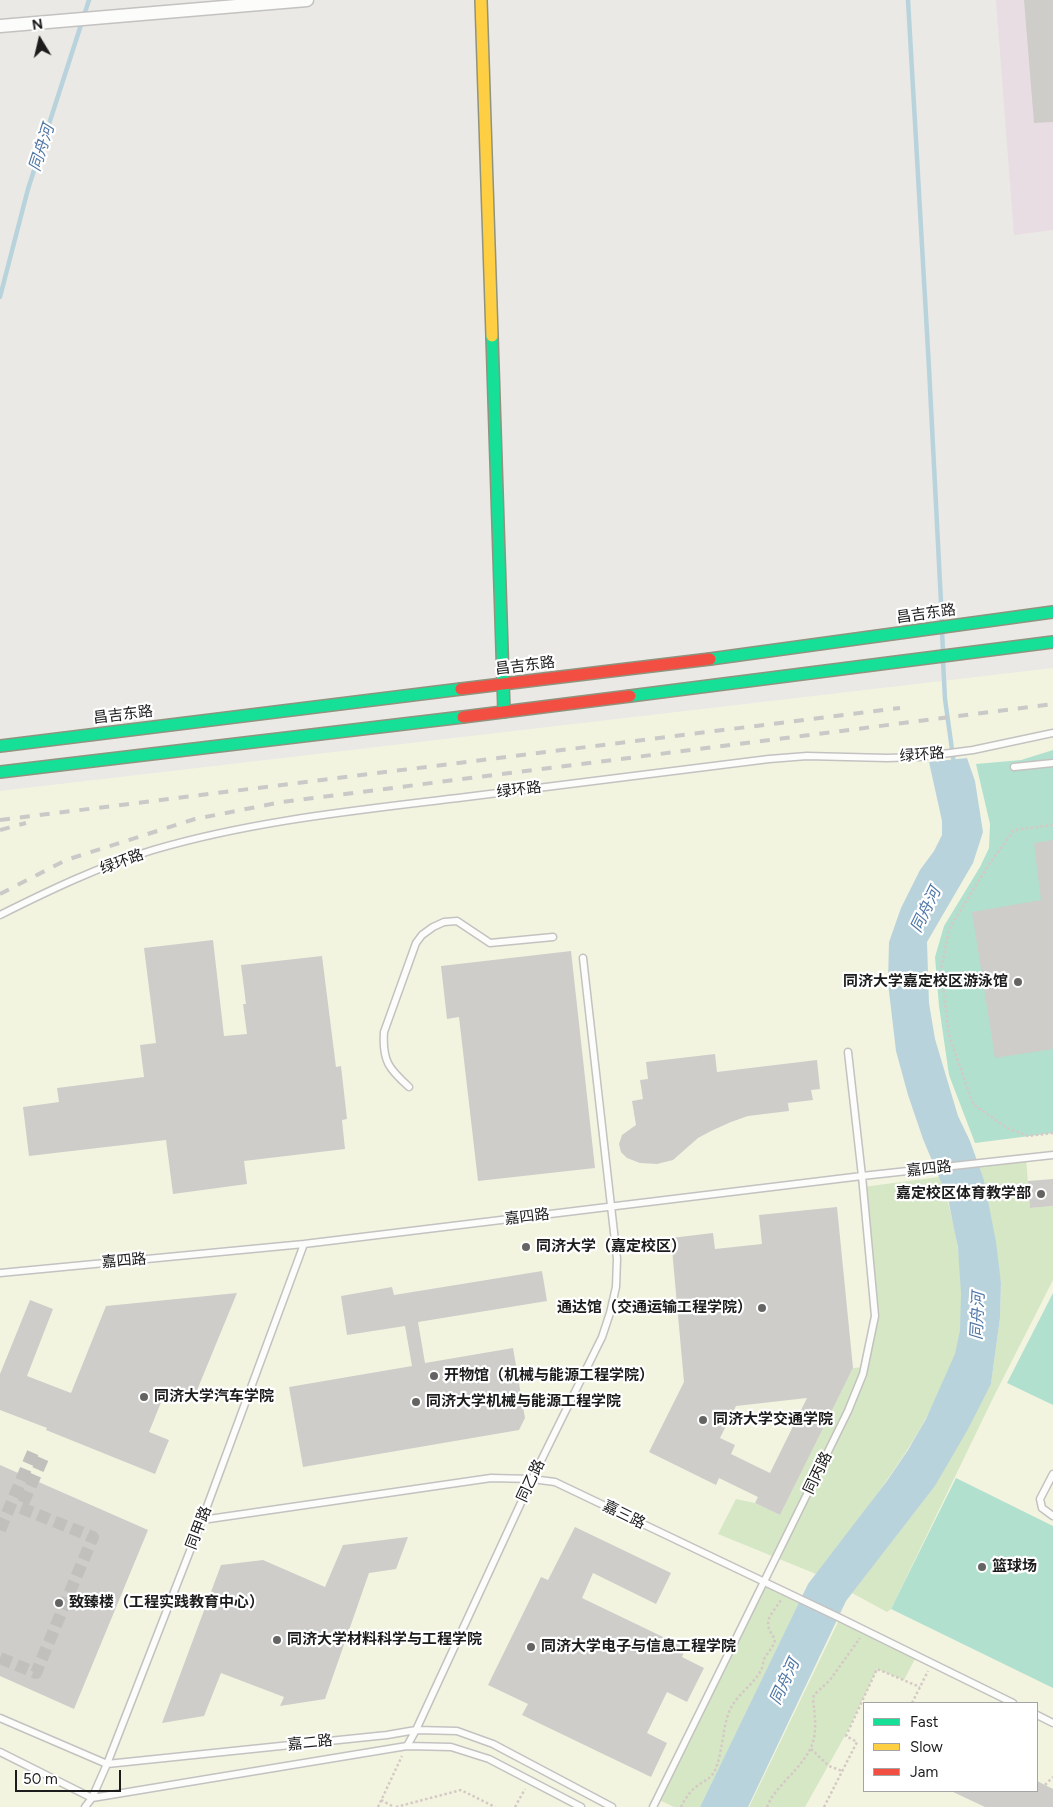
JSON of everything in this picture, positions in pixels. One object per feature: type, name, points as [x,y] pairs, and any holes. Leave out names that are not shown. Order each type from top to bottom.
[{"type":"street","points":[[0,26],[307,0]]},
{"type":"street","points":[[481,0],[504,712]]},
{"type":"street","name":"昌吉东路","points":[[0,746],[662,665],[1053,612]]},
{"type":"street","points":[[0,772],[504,712],[1053,642]]},
{"type":"lane","name":"绿环路","points":[[0,915],[104,867],[153,850],[276,823],[348,812],[769,759],[807,756],[887,758],[973,750],[1053,733]]},
{"type":"lane","points":[[1014,767],[1053,763]]},
{"type":"lane","points":[[409,1087],[396,1075],[389,1065],[384,1056],[383,1043],[388,1023],[416,943],[422,935],[444,922],[457,921],[490,942],[552,937]]},
{"type":"lane","name":"同乙路","points":[[408,1746],[532,1478],[602,1337],[616,1287],[617,1259],[612,1207],[583,958]]},
{"type":"lane","name":"同丙路","points":[[653,1807],[765,1583],[848,1411],[863,1374],[876,1316],[848,1052]]},
{"type":"lane","name":"嘉四路","points":[[0,1273],[304,1244],[920,1169],[1053,1155]]},
{"type":"lane","name":"同甲路","points":[[85,1807],[92,1798],[107,1764],[202,1520],[304,1244]]},
{"type":"lane","points":[[1053,1474],[1040,1499],[1042,1508],[1053,1516]]},
{"type":"lane","name":"嘉三路","points":[[202,1520],[491,1478],[532,1478],[555,1482],[1012,1702]]},
{"type":"lane","points":[[1038,1716],[1053,1723]]},
{"type":"lane","name":"嘉二路","points":[[0,1718],[107,1764],[377,1736],[416,1730],[457,1731],[493,1744],[612,1807]]},
{"type":"lane","name":"嘉二路","points":[[92,1798],[408,1746],[451,1747],[489,1759],[581,1807]]},
{"type":"lane","points":[[0,1752],[92,1798]]},
{"type":"path","points":[[1053,825],[1014,830],[989,864],[949,929],[941,970],[949,1035],[973,1104],[1007,1128],[1028,1136],[1053,1133]]},
{"type":"path","points":[[681,1807],[686,1797],[696,1786],[712,1775],[717,1767],[729,1712],[738,1696],[762,1670],[765,1658],[774,1645],[775,1639],[768,1630],[769,1616],[786,1593]]},
{"type":"path","points":[[767,1807],[775,1792],[799,1767],[811,1749],[816,1722],[813,1698],[830,1680],[865,1630]]},
{"type":"path","points":[[912,1702],[932,1663]]},
{"type":"path","points":[[824,1807],[857,1742],[846,1736],[877,1669],[920,1687]]},
{"type":"path","points":[[378,1807],[408,1746]]},
{"type":"path","points":[[811,1749],[829,1766],[843,1771]]},
{"type":"path","points":[[1045,1785],[1053,1778]]},
{"type":"path","points":[[515,1807],[530,1781]]},
{"type":"path","points":[[381,1800],[395,1807],[461,1790],[495,1807]]},
{"type":"shaded area","points":[[996,0],[1053,0],[1053,230],[1014,235]]},
{"type":"shaded area","name":"同济大学（嘉定校区）","points":[[1053,668],[1053,1807],[0,1807],[0,791]]},
{"type":"green space","points":[[1053,750],[1053,1133],[975,1143],[949,1075],[939,1006],[935,957],[944,926],[980,867],[989,848],[990,824],[976,764],[1021,760]]},
{"type":"green space","points":[[1026,1158],[1030,1208],[1053,1206],[1053,1280],[994,1396],[891,1609],[887,1612],[852,1593],[935,1486],[991,1384],[1000,1318],[1001,1283],[984,1180],[978,1164]]},
{"type":"green space","points":[[939,1177],[957,1241],[962,1288],[960,1333],[950,1369],[912,1443],[881,1488],[816,1574],[718,1534],[736,1499],[755,1503],[780,1515],[853,1368],[865,1367],[875,1316],[863,1187]]},
{"type":"green space","points":[[1053,1293],[1053,1405],[1007,1383]]},
{"type":"green space","name":"篮球场","points":[[956,1478],[1053,1526],[1053,1688],[891,1609]]},
{"type":"green space","points":[[765,1583],[800,1601],[700,1807],[674,1807],[657,1799]]},
{"type":"green space","points":[[840,1618],[917,1655],[904,1680],[877,1669],[847,1732],[805,1807],[749,1807]]},
{"type":"water","points":[[967,758],[975,781],[983,832],[973,863],[927,942],[929,1003],[935,1039],[958,1116],[970,1141],[984,1180],[996,1242],[1001,1283],[1000,1318],[991,1384],[935,1486],[846,1601],[748,1807],[700,1807],[808,1584],[887,1481],[908,1450],[926,1419],[955,1354],[960,1330],[961,1293],[958,1248],[948,1199],[923,1139],[896,1051],[888,983],[889,942],[901,908],[920,870],[934,851],[942,835],[942,821],[929,762]]},
{"type":"building","points":[[1024,0],[1053,0],[1053,122],[1034,123]]},
{"type":"building","name":"同济大学嘉定校区游泳馆","points":[[1053,840],[1053,1049],[995,1058],[972,912],[1041,900],[1034,843]]},
{"type":"building","points":[[213,940],[224,1036],[247,1034],[243,1004],[246,1004],[241,965],[322,956],[336,1067],[341,1066],[347,1119],[342,1120],[345,1149],[244,1161],[247,1184],[173,1194],[166,1140],[29,1156],[23,1107],[59,1102],[57,1088],[144,1077],[140,1045],[156,1043],[144,948]]},
{"type":"building","points":[[571,951],[595,1168],[478,1181],[459,1017],[447,1019],[441,966]]},
{"type":"building","points":[[715,1054],[717,1072],[817,1060],[820,1089],[811,1090],[813,1100],[788,1103],[789,1111],[748,1116],[711,1131],[698,1138],[673,1160],[657,1164],[640,1163],[627,1158],[621,1152],[619,1144],[622,1135],[636,1125],[632,1101],[643,1099],[640,1080],[648,1079],[646,1062]]},
{"type":"building","name":"嘉定校区体育教学部","points":[[1053,1179],[1053,1206],[1030,1208],[1028,1181]]},
{"type":"building","name":"通达馆（交通运输工程学院）","points":[[837,1207],[853,1368],[780,1515],[755,1503],[758,1497],[719,1478],[716,1485],[649,1452],[684,1382],[671,1238],[713,1233],[715,1249],[762,1244],[759,1215]],"holes":[[[807,1398],[770,1473],[731,1454],[735,1445],[720,1438],[736,1406]]]},
{"type":"building","name":"开物馆（机械与能源工程学院）","points":[[542,1271],[547,1301],[418,1322],[425,1363],[513,1348],[525,1418],[519,1430],[303,1467],[289,1387],[412,1366],[405,1326],[347,1335],[341,1296],[392,1287],[394,1295]]},
{"type":"building","points":[[237,1293],[193,1400],[166,1390],[149,1432],[169,1440],[155,1474],[0,1410],[0,1374],[30,1300],[53,1309],[27,1376],[71,1393],[106,1306]]},
{"type":"building","name":"致臻楼（工程实践教育中心）","points":[[0,1465],[148,1530],[74,1709],[0,1676]]},
{"type":"building","points":[[575,1527],[671,1573],[656,1604],[593,1573],[582,1598],[686,1648],[682,1657],[704,1668],[687,1702],[667,1692],[647,1733],[667,1743],[651,1777],[522,1715],[528,1704],[488,1685],[541,1577],[548,1580]]},
{"type":"building","points":[[408,1537],[396,1569],[369,1573],[325,1699],[280,1706],[284,1697],[221,1673],[204,1716],[162,1723],[221,1565],[263,1560],[325,1587],[343,1545]]},
{"type":"building","points":[[1038,1782],[1053,1789],[1053,1807],[985,1807],[953,1792],[1038,1792]]},
{"type":"waterway","name":"同舟河","points":[[0,297],[28,189],[89,0]]},
{"type":"waterway","points":[[908,0],[942,622]]},
{"type":"waterway","points":[[942,630],[943,652]]},
{"type":"waterway","points":[[943,660],[945,699],[954,764]]},
{"type":"tunnel","points":[[0,1530],[33,1452]]},
{"type":"tunnel","points":[[0,1658],[36,1673],[93,1537],[21,1508],[44,1456]]},
{"type":"railway","points":[[0,894],[66,860],[195,819],[282,802],[1053,704]]},
{"type":"railway","points":[[0,820],[900,708]]},
{"type":"railway","points":[[0,830],[26,823]]},
{"type":"traffic: fast","points":[[492,336],[504,712]]},
{"type":"traffic: fast","points":[[710,659],[1053,612]]},
{"type":"traffic: fast","points":[[630,696],[1053,642]]},
{"type":"traffic: fast","points":[[0,746],[461,689]]},
{"type":"traffic: fast","points":[[0,772],[463,717]]},
{"type":"traffic: slow","points":[[481,0],[492,336]]},
{"type":"traffic: jam","points":[[461,689],[710,659]]},
{"type":"traffic: jam","points":[[463,717],[630,696]]},
{"type":"place","name":"同济大学嘉定校区游泳馆","points":[[1018,982]]},
{"type":"place","name":"嘉定校区体育教学部","points":[[1041,1194]]},
{"type":"place","name":"同济大学（嘉定校区）","points":[[526,1247]]},
{"type":"place","name":"通达馆（交通运输工程学院）","points":[[762,1308]]},
{"type":"place","name":"开物馆（机械与能源工程学院）","points":[[434,1376]]},
{"type":"place","name":"同济大学汽车学院","points":[[144,1397]]},
{"type":"place","name":"同济大学机械与能源工程学院","points":[[416,1402]]},
{"type":"place","name":"同济大学交通学院","points":[[703,1420]]},
{"type":"place","name":"篮球场","points":[[982,1567]]},
{"type":"place","name":"致臻楼（工程实践教育中心）","points":[[59,1603]]},
{"type":"place","name":"同济大学材料科学与工程学院","points":[[277,1640]]},
{"type":"place","name":"同济大学电子与信息工程学院","points":[[531,1647]]}]
